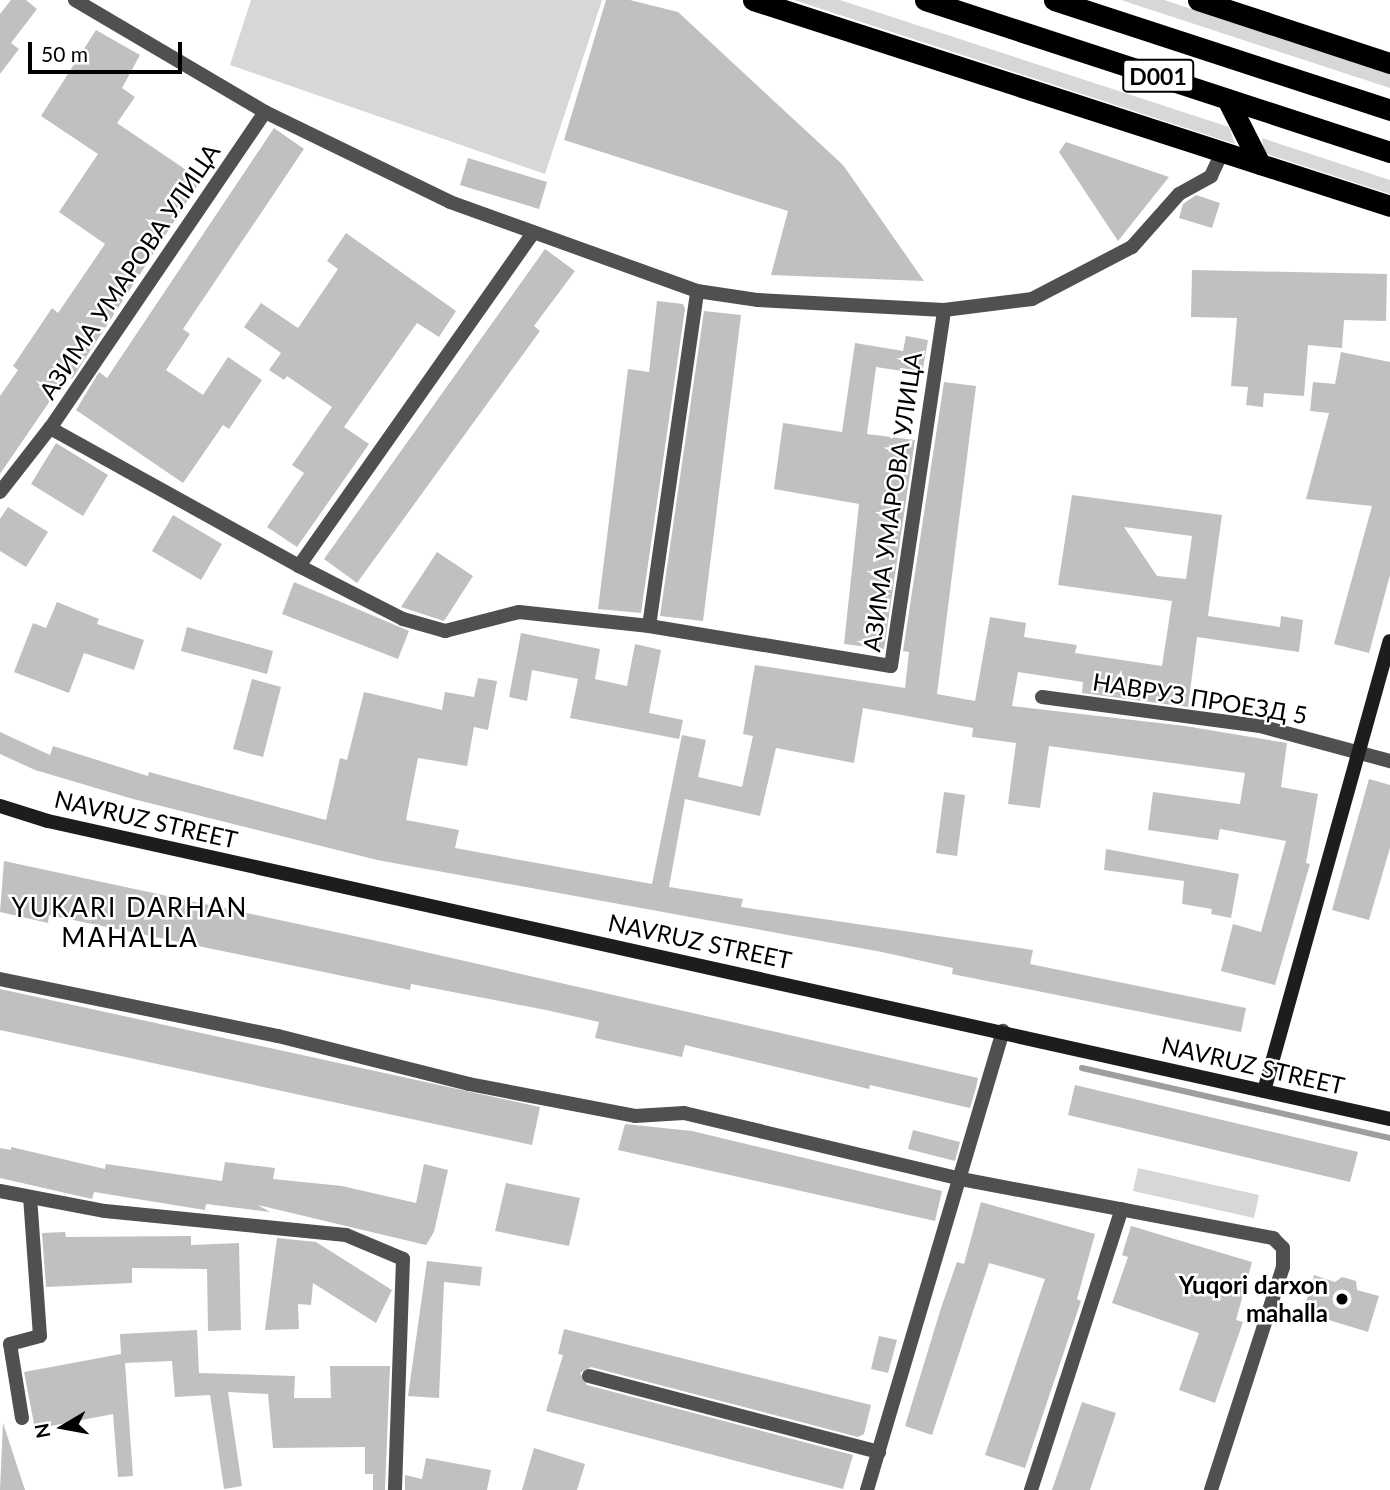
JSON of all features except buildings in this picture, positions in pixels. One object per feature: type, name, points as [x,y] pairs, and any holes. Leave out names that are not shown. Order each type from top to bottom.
[{"type":"highway","points":[[752,0],[1390,206]]},
{"type":"highway","name":"D001","points":[[925,0],[1390,152]]},
{"type":"highway","points":[[1198,0],[1390,63]]},
{"type":"highway","name":"D001","points":[[1066,2],[1390,110]]},
{"type":"highway","points":[[1227,99],[1260,164]]},
{"type":"street","points":[[75,0],[265,112],[450,202],[532,235],[697,291],[758,300],[944,310],[1032,299],[1117,257],[1145,235],[1179,194],[1211,176],[1223,152]]},
{"type":"street","name":"АЗИМА УМАРОВА УЛИЦА","points":[[265,112],[50,428],[299,566],[403,618],[445,631],[519,612],[649,626],[891,666],[944,310]]},
{"type":"street","points":[[299,566],[532,235]]},
{"type":"street","points":[[649,626],[697,291]]},
{"type":"street","points":[[0,492],[50,428]]},
{"type":"street","points":[[1264,1091],[1357,751],[1390,641]]},
{"type":"street","name":"НАВРУЗ ПРОЕЗД 5","points":[[1042,696],[1261,726],[1390,761]]},
{"type":"street","name":"NAVRUZ STREET","points":[[0,806],[61,824],[1390,1119]]},
{"type":"street","points":[[0,979],[102,998],[568,1104],[635,1116],[684,1113],[961,1179],[1273,1238],[1283,1248],[1283,1267],[1211,1490]]},
{"type":"street","points":[[867,1490],[1003,1031]]},
{"type":"street","points":[[0,1191],[106,1211],[346,1235],[403,1259],[395,1490]]},
{"type":"street","points":[[22,1418],[10,1344],[40,1336],[30,1198]]},
{"type":"street","points":[[1031,1490],[1122,1209]]},
{"type":"street","points":[[589,1376],[879,1452]]},
{"type":"shaded area","points":[[251,0],[602,0],[545,174],[230,65]]},
{"type":"shaded area","points":[[794,0],[840,0],[1229,127],[1235,144]]},
{"type":"shaded area","points":[[1121,0],[1164,0],[1390,74],[1390,88]]},
{"type":"shaded area","points":[[1262,138],[1390,180],[1390,194],[1264,153]]},
{"type":"shaded area","points":[[1138,1168],[1259,1195],[1254,1218],[1133,1191]]},
{"type":"waterway","points":[[1082,1068],[1390,1138]]},
{"type":"place","name":"Yuqori darxon mahalla","points":[[1342,1299]]},
{"type":"district","name":"YUKARI DARHAN MAHALLA","points":[[130,923]]}]
